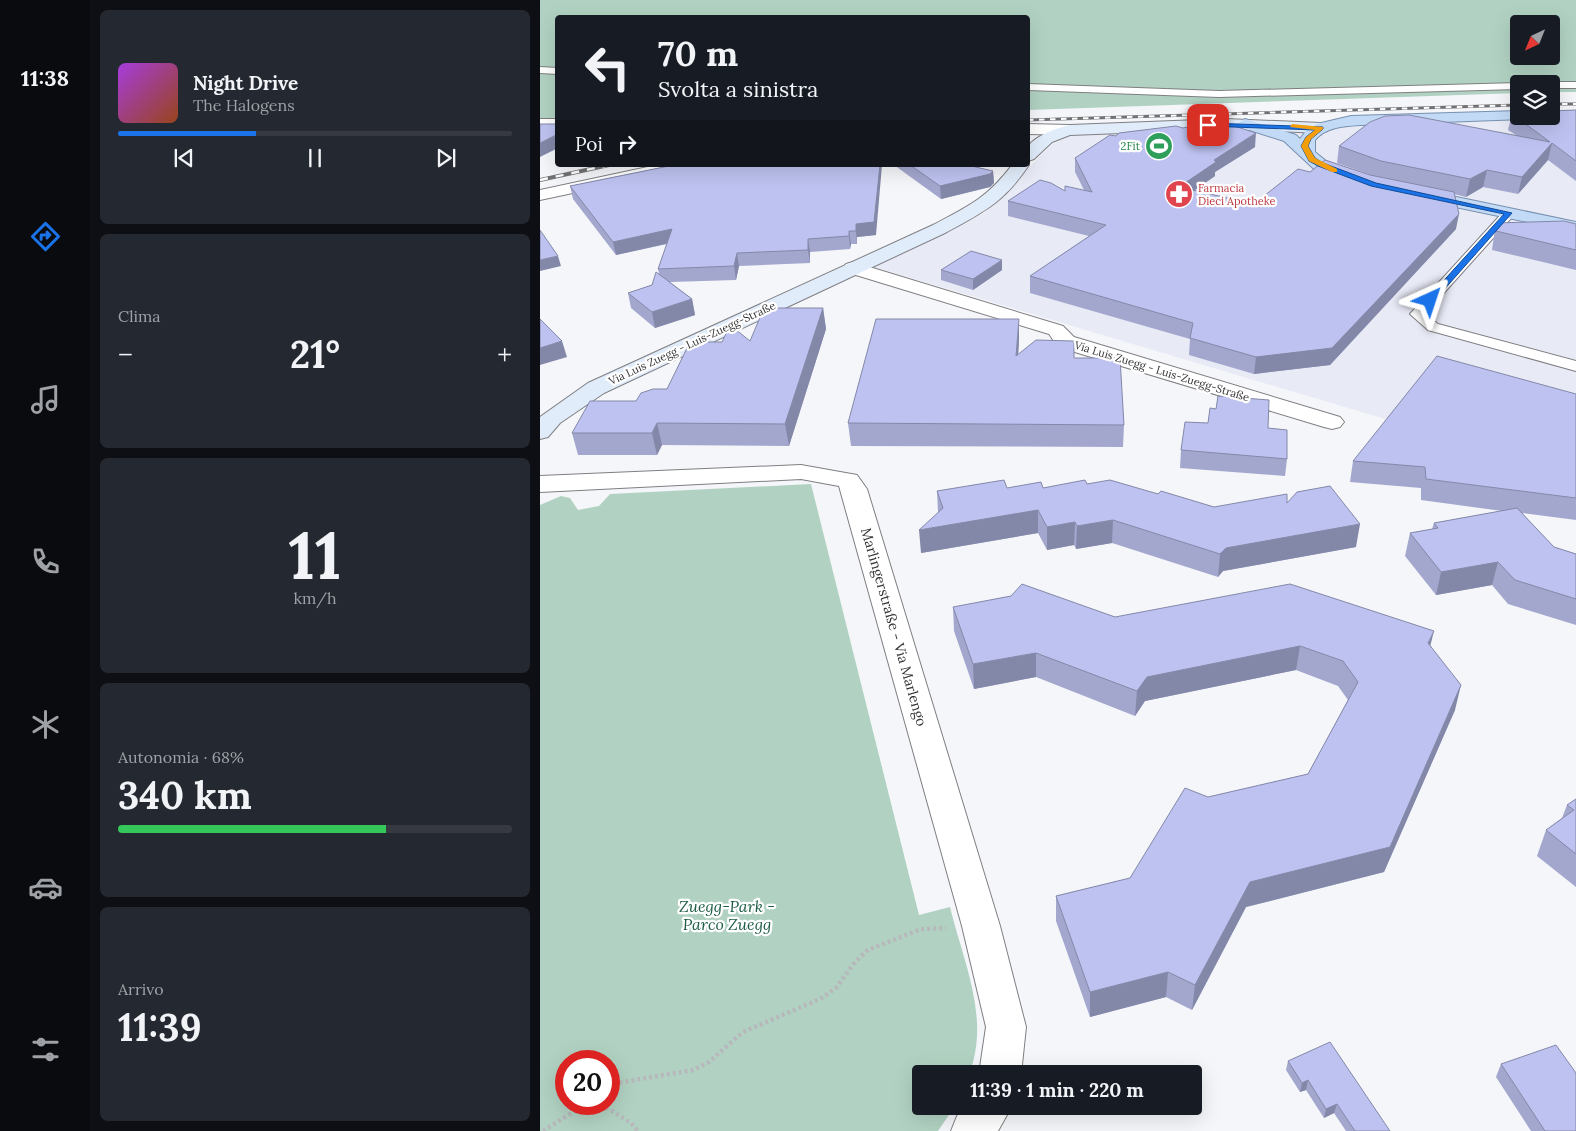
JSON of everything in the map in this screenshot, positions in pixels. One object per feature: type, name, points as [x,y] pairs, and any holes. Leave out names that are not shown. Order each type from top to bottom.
[{"type":"main road","points":[[1245,124],[1326,120],[1510,116]]},
{"type":"main road","points":[[1307,152],[1305,142],[1321,128],[1334,124],[1371,120]]},
{"type":"main road","points":[[1245,124],[1290,138],[1307,152],[1312,160],[1320,165],[1374,184]]},
{"type":"main road","points":[[1403,190],[1576,227]]},
{"type":"street","points":[[540,124],[555,124]]},
{"type":"street","points":[[1030,129],[1229,130],[1245,124],[1321,128]]},
{"type":"street","points":[[1031,147],[1050,135],[1070,130]]},
{"type":"street","points":[[540,195],[671,167]]},
{"type":"street","name":"Via Luis Zuegg - Luis-Zuegg-Straße","points":[[540,432],[552,418],[596,388],[939,229],[982,206],[1002,190],[1019,167]]},
{"type":"street","name":"Via Luis Zuegg - Luis-Zuegg-Straße","points":[[853,268],[1056,330],[1066,342],[1332,422]]},
{"type":"street","name":"Marlingerstraße - Via Marlengo","points":[[540,484],[800,472],[848,480],[856,498],[981,926],[1006,1027],[1001,1065]]},
{"type":"street","points":[[972,1131],[984,1115]]},
{"type":"lane","points":[[540,70],[555,71]]},
{"type":"lane","points":[[1560,85],[1576,85]]},
{"type":"lane","points":[[1030,87],[1219,94],[1510,86]]},
{"type":"lane","points":[[1509,213],[1418,314],[1433,327],[1576,366]]},
{"type":"path","points":[[620,1082],[694,1070],[709,1062],[743,1032],[820,1000],[836,988],[855,962],[868,950],[894,938],[921,929],[981,926]]},
{"type":"path","points":[[543,1131],[568,1115]]},
{"type":"path","points":[[618,1115],[631,1123],[638,1131]]},
{"type":"shaded area","points":[[1576,117],[1576,476],[871,266],[986,212],[1057,141],[1075,134],[1510,119],[1510,125],[1560,125],[1560,118]]},
{"type":"green space","points":[[540,0],[1576,0],[1576,92],[1560,92],[1560,75],[1510,75],[1510,93],[1030,110],[1030,15],[555,15],[555,121],[540,121]]},
{"type":"green space","name":"Zuegg-Park - Parco Zuegg","points":[[811,484],[919,915],[950,907],[973,990],[977,1032],[972,1065],[912,1065],[912,1115],[949,1115],[938,1131],[540,1131],[540,505],[561,496],[570,498],[578,510],[599,506],[610,494]]},
{"type":"building","points":[[1576,110],[1576,161],[1552,143],[1522,177],[1487,170],[1470,179],[1381,161],[1339,146],[1370,122],[1385,116],[1409,115],[1550,142],[1527,125],[1560,125],[1560,111]]},
{"type":"building","points":[[1207,123],[1231,125],[1256,133],[1214,160],[1216,162],[1179,187],[1254,204],[1298,169],[1310,172],[1325,160],[1370,175],[1454,192],[1459,214],[1332,348],[1256,357],[1190,338],[1193,323],[1030,276],[1106,225],[1008,201],[1040,180],[1051,183],[1065,191],[1065,186],[1092,192],[1075,158],[1110,135],[1116,136],[1119,133],[1176,126],[1183,128]]},
{"type":"building","points":[[540,124],[555,124],[555,136],[540,143]]},
{"type":"building","points":[[664,167],[880,167],[874,222],[856,224],[856,231],[849,231],[849,236],[808,239],[808,250],[737,253],[734,266],[658,269],[672,229],[613,242],[570,186]]},
{"type":"building","points":[[913,167],[976,167],[993,171],[990,174],[940,186]]},
{"type":"building","points":[[1564,221],[1576,224],[1576,250],[1496,231],[1496,223]]},
{"type":"building","points":[[540,230],[558,256],[540,260]]},
{"type":"building","points":[[971,251],[1002,260],[973,279],[941,270]]},
{"type":"building","points":[[656,272],[692,299],[652,312],[628,293],[652,285]]},
{"type":"building","points":[[764,308],[823,308],[785,424],[657,423],[652,433],[572,433],[590,401],[636,401],[641,393],[653,389],[667,389],[690,342],[722,342],[730,325],[750,341]]},
{"type":"building","points":[[540,319],[562,341],[540,348]]},
{"type":"building","points":[[876,319],[1019,319],[1016,356],[1036,340],[1074,341],[1074,358],[1120,358],[1124,425],[848,423]]},
{"type":"building","points":[[1437,356],[1576,394],[1576,498],[1426,479],[1425,467],[1353,461]]},
{"type":"building","points":[[1218,396],[1269,400],[1268,428],[1287,430],[1287,459],[1181,450],[1185,422],[1208,423],[1210,408],[1216,409]]},
{"type":"building","points":[[1004,480],[1007,488],[1041,482],[1043,488],[1085,480],[1087,484],[1110,480],[1158,494],[1161,491],[1214,507],[1287,494],[1287,503],[1297,492],[1330,486],[1360,524],[1226,548],[1220,554],[1113,520],[1077,526],[1075,522],[1047,527],[1038,510],[919,530],[943,508],[937,491]]},
{"type":"building","points":[[1517,508],[1554,547],[1576,554],[1576,599],[1515,580],[1498,562],[1441,572],[1410,533],[1438,528],[1434,523]]},
{"type":"building","points":[[1022,584],[1115,617],[1290,584],[1434,631],[1428,643],[1461,685],[1390,847],[1250,882],[1195,985],[1168,972],[1090,992],[1056,896],[1130,878],[1185,788],[1208,797],[1308,774],[1358,682],[1343,661],[1300,646],[1147,677],[1137,691],[1036,653],[973,664],[953,607],[1011,596]]},
{"type":"building","points":[[1576,799],[1576,854],[1546,830],[1574,810],[1567,805]]},
{"type":"building","points":[[1330,1042],[1390,1131],[1355,1131],[1337,1104],[1326,1109],[1308,1080],[1302,1083],[1288,1061]]},
{"type":"building","points":[[1556,1045],[1576,1073],[1576,1131],[1545,1131],[1501,1064]]},
{"type":"railway","points":[[1560,104],[1576,104]]},
{"type":"railway","points":[[1030,120],[1510,105]]},
{"type":"railway","points":[[540,180],[600,167]]},
{"type":"slow traffic","points":[[1292,126],[1321,128],[1308,138],[1305,146],[1312,160],[1334,171]]},
{"type":"place","name":"2Fit","points":[[1159,146]]},
{"type":"place","name":"Farmacia Dieci Apotheke","points":[[1179,194]]},
{"type":"route","points":[[1208,125],[1245,124],[1321,128],[1305,142],[1307,152],[1312,160],[1320,165],[1340,174],[1374,184],[1509,213],[1430,300]]}]
